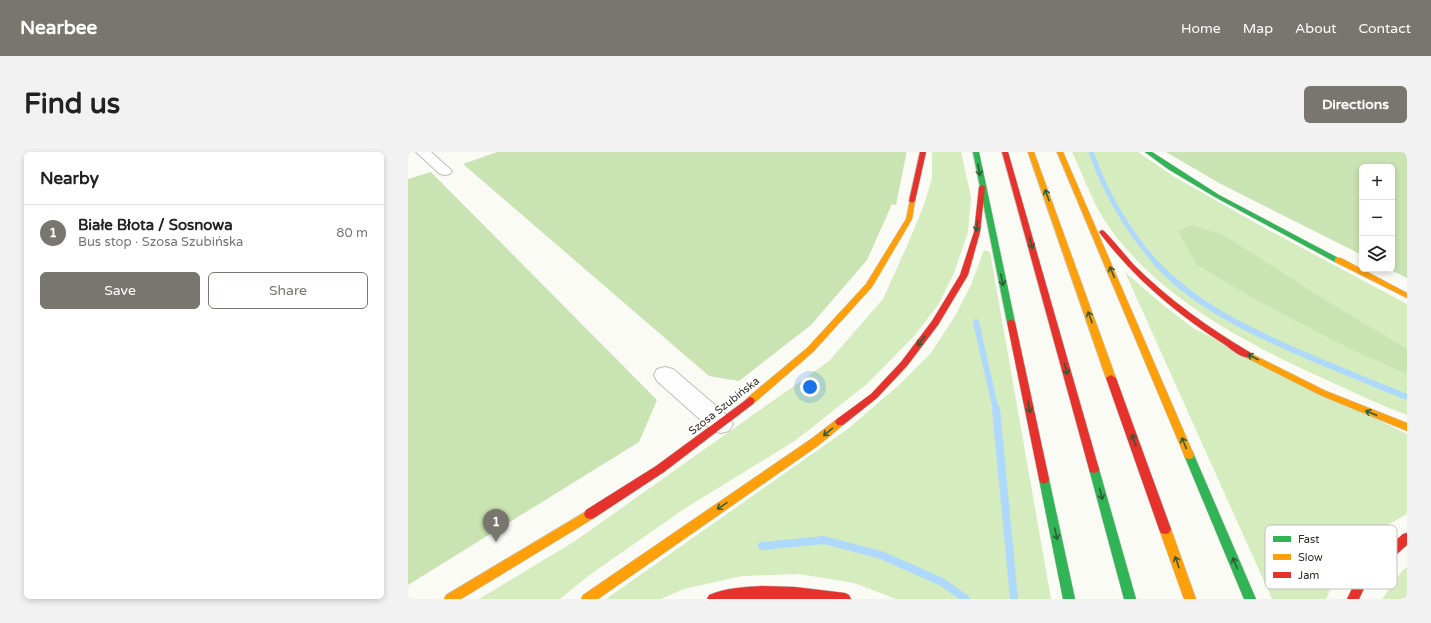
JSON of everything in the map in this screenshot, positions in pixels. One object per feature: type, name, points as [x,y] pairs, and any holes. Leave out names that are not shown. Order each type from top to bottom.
[{"type":"main road","name":"Szosa Szubińska","points":[[450,599],[534,549],[662,468],[788,371],[836,324],[864,292],[905,229],[920,188],[923,152]]},
{"type":"main road","points":[[976,152],[982,187],[1069,599]]},
{"type":"main road","points":[[1005,152],[1130,599]]},
{"type":"main road","points":[[1032,152],[1190,599]]},
{"type":"main road","points":[[1060,152],[1250,599]]},
{"type":"main road","points":[[1148,152],[1173,170],[1236,206],[1407,296]]},
{"type":"main road","points":[[587,599],[815,442],[874,396],[904,364],[935,323],[964,275],[977,232],[982,187]]},
{"type":"main road","points":[[1086,211],[1113,247],[1145,280],[1186,314],[1233,347],[1317,390],[1407,427]]},
{"type":"main road","points":[[1397,547],[1407,538]]},
{"type":"main road","points":[[1353,599],[1358,589]]},
{"type":"main road","points":[[713,599],[726,595],[788,592],[845,599]]},
{"type":"street","points":[[423,152],[445,171]]},
{"type":"street","points":[[665,375],[721,424]]},
{"type":"green space","points":[[497,152],[906,152],[906,155],[896,205],[892,204],[867,260],[811,325],[739,381],[709,376],[463,164]]},
{"type":"green space","points":[[932,152],[961,152],[971,197],[968,232],[954,273],[938,305],[915,335],[868,383],[796,440],[684,509],[588,576],[560,599],[479,599],[575,541],[829,361],[883,299],[924,205],[932,178]]},
{"type":"green space","points":[[1072,152],[1138,152],[1173,176],[1261,226],[1407,304],[1407,415],[1298,367],[1266,351],[1204,315],[1175,294],[1148,271],[1124,246],[1103,218]]},
{"type":"green space","points":[[1166,152],[1407,152],[1407,278],[1395,272],[1395,164],[1359,164],[1359,253],[1219,183]]},
{"type":"green space","points":[[431,172],[657,400],[639,442],[408,585],[408,179]]},
{"type":"green space","points":[[1192,225],[1225,236],[1325,300],[1407,349],[1407,374],[1350,349],[1253,298],[1197,265],[1178,231]]},
{"type":"green space","points":[[984,250],[990,252],[1051,599],[896,599],[854,583],[799,574],[742,576],[684,589],[661,599],[606,599],[849,428],[900,384],[931,353],[955,316],[971,285]]},
{"type":"green space","points":[[1125,272],[1163,305],[1193,328],[1407,434],[1407,514],[1387,525],[1265,525],[1265,583]]},
{"type":"green space","points":[[1407,567],[1407,599],[1382,599],[1389,589],[1397,589],[1397,578]]},
{"type":"green space","points":[[1268,589],[1330,589],[1326,599],[1272,599]]},
{"type":"waterway","points":[[1091,152],[1097,168],[1119,212],[1137,239],[1158,265]]},
{"type":"waterway","points":[[1158,265],[1194,297],[1238,324],[1308,356],[1407,397]]},
{"type":"waterway","points":[[976,322],[996,410]]},
{"type":"waterway","points":[[996,409],[1014,599]]},
{"type":"waterway","points":[[762,546],[824,540],[881,555],[942,582],[966,599]]},
{"type":"traffic: fast","points":[[976,152],[1011,322]]},
{"type":"traffic: fast","points":[[1148,152],[1170,168],[1217,196],[1338,260]]},
{"type":"traffic: fast","points":[[1189,455],[1250,599]]},
{"type":"traffic: fast","points":[[1094,469],[1130,599]]},
{"type":"traffic: fast","points":[[1044,479],[1069,599]]},
{"type":"traffic: slow","points":[[1031,152],[1111,378]]},
{"type":"traffic: slow","points":[[1060,152],[1189,455]]},
{"type":"traffic: slow","points":[[750,401],[810,350],[869,285],[909,219],[912,201]]},
{"type":"traffic: slow","points":[[1338,260],[1407,296]]},
{"type":"traffic: slow","points":[[1248,355],[1323,393],[1407,427]]},
{"type":"traffic: slow","points":[[587,599],[815,442],[840,422]]},
{"type":"traffic: slow","points":[[450,599],[590,514]]},
{"type":"traffic: slow","points":[[1165,529],[1190,599]]},
{"type":"traffic: jam","points":[[912,201],[923,152]]},
{"type":"traffic: jam","points":[[1005,152],[1094,469]]},
{"type":"traffic: jam","points":[[840,422],[874,396],[904,364],[935,323],[964,275],[977,232],[982,187]]},
{"type":"traffic: jam","points":[[1102,232],[1128,263],[1159,292],[1202,326],[1248,355]]},
{"type":"traffic: jam","points":[[1011,322],[1044,479]]},
{"type":"traffic: jam","points":[[1111,378],[1165,529]]},
{"type":"traffic: jam","points":[[590,514],[660,469],[750,401]]},
{"type":"traffic: jam","points":[[1397,547],[1407,538]]},
{"type":"traffic: jam","points":[[1353,599],[1358,589]]},
{"type":"traffic: jam","points":[[713,599],[762,593],[795,593],[845,599]]},
{"type":"place","name":"Białe Błota / Sosnowa","points":[[496,542]]}]
